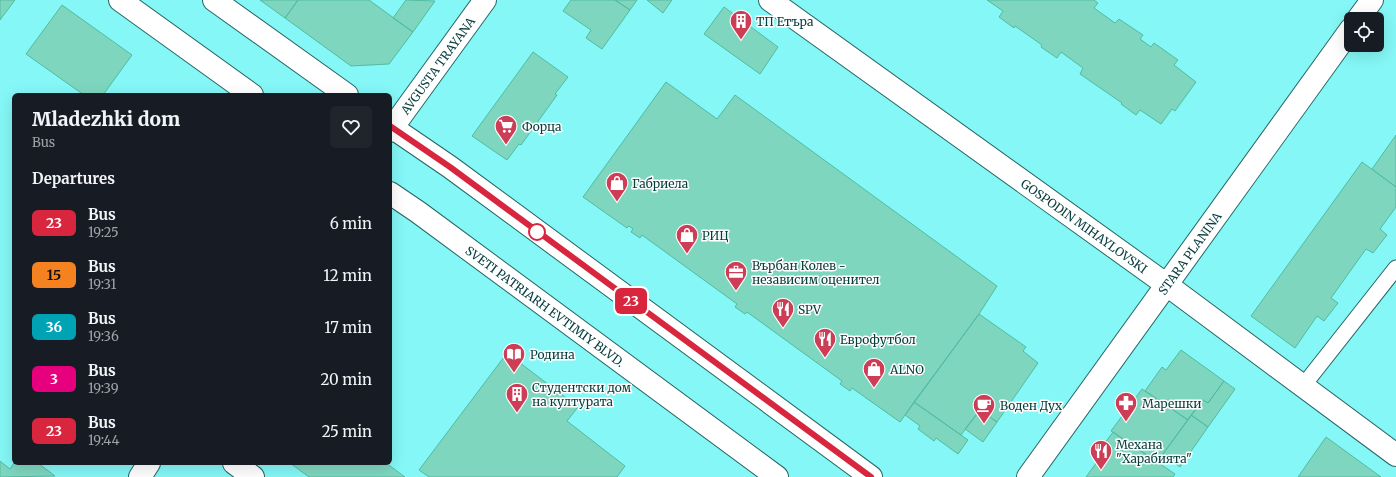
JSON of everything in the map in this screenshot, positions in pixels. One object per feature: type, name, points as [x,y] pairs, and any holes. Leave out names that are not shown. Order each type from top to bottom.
[{"type":"street","points":[[120,0],[249,93]]},
{"type":"street","points":[[214,0],[344,93]]},
{"type":"street","name":"AVGUSTA TRAYANA","points":[[392,127],[485,0]]},
{"type":"street","name":"GOSPODIN MIHAYLOVSKI","points":[[770,0],[1167,285],[1396,455]]},
{"type":"street","points":[[1363,12],[1372,0]]},
{"type":"street","name":"STARA PLANINA","points":[[1028,477],[1344,39]]},
{"type":"street","points":[[392,129],[450,167],[871,477]]},
{"type":"street","name":"SVETI PATRIARH EVTIMIY BLVD.","points":[[392,194],[431,221],[776,477]]},
{"type":"street","points":[[140,477],[148,465]]},
{"type":"street","points":[[237,465],[253,477]]},
{"type":"lane","points":[[1303,386],[1396,268]]},
{"type":"building","points":[[0,0],[15,0],[0,20]]},
{"type":"building","points":[[260,0],[298,0],[285,18]]},
{"type":"building","points":[[298,0],[369,0],[413,32],[389,64],[351,66],[285,18]]},
{"type":"building","points":[[406,0],[435,1],[413,32],[393,18]]},
{"type":"building","points":[[571,0],[615,0],[630,10],[602,49],[586,38],[591,30],[563,11]]},
{"type":"building","points":[[615,0],[637,0],[630,10]]},
{"type":"building","points":[[647,0],[672,0],[663,13]]},
{"type":"building","points":[[987,0],[1094,0],[1098,3],[1094,8],[1115,23],[1119,19],[1143,35],[1140,39],[1151,47],[1154,43],[1178,60],[1174,65],[1196,82],[1175,111],[1172,109],[1161,124],[1140,110],[1136,115],[1121,104],[1122,103],[1080,74],[1083,68],[1061,52],[1057,58],[1041,47],[1042,45],[999,17],[1003,11]]},
{"type":"building","points":[[62,5],[132,55],[104,93],[81,93],[26,54]]},
{"type":"building","name":"ТП Етъра","points":[[724,7],[778,47],[760,74],[704,34]]},
{"type":"building","points":[[533,52],[568,77],[521,145],[519,144],[507,160],[472,136]]},
{"type":"building","points":[[666,82],[717,119],[735,95],[997,286],[979,314],[900,422],[852,388],[850,391],[840,384],[842,381],[747,312],[745,314],[735,307],[737,304],[642,235],[640,238],[631,232],[633,229],[629,226],[627,228],[583,197]]},
{"type":"building","points":[[1396,135],[1396,187],[1372,169]]},
{"type":"building","points":[[1362,162],[1396,187],[1396,207],[1380,229],[1387,235],[1373,253],[1366,249],[1331,298],[1338,303],[1324,321],[1317,316],[1295,348],[1251,316]]},
{"type":"building","points":[[979,314],[1026,347],[1023,351],[1038,363],[997,422],[980,410],[961,435],[914,402]]},
{"type":"building","points":[[1181,350],[1224,381],[1208,403],[1203,400],[1188,420],[1145,391],[1162,367],[1166,370]]},
{"type":"building","name":"Студентски дом на културата","points":[[507,353],[578,407],[567,421],[625,466],[617,477],[429,477],[419,470]]},
{"type":"building","points":[[1224,381],[1235,389],[1208,427],[1191,415],[1203,400],[1208,403]]},
{"type":"building","points":[[1142,389],[1188,420],[1157,462],[1111,431]]},
{"type":"building","points":[[914,402],[968,440],[958,454],[936,438],[934,441],[918,429],[920,426],[905,415]]},
{"type":"building","points":[[980,410],[997,422],[983,442],[965,429]]},
{"type":"building","points":[[1191,415],[1208,427],[1180,467],[1163,454]]},
{"type":"building","points":[[1113,432],[1175,474],[1173,477],[1086,477],[1099,459],[1095,456]]},
{"type":"building","points":[[1326,437],[1381,477],[1298,477]]},
{"type":"building","points":[[0,461],[10,469],[13,465],[41,465],[55,476],[0,477]]},
{"type":"building","points":[[293,465],[389,465],[405,477],[309,477]]},
{"type":"bus line","name":"23","points":[[392,127],[450,167],[871,477]]},
{"type":"place","name":"ТП Етъра","points":[[741,40]]},
{"type":"place","name":"Форца","points":[[506,146]]},
{"type":"place","name":"Габриела","points":[[617,202]]},
{"type":"place","name":"РИЦ","points":[[687,254]]},
{"type":"place","name":"Върбан Колев - независим оценител","points":[[736,292]]},
{"type":"place","name":"SPV","points":[[783,328]]},
{"type":"place","name":"Еврофутбол","points":[[825,358]]},
{"type":"place","name":"Родина","points":[[514,374]]},
{"type":"place","name":"ALNO","points":[[874,388]]},
{"type":"place","name":"Студентски дом на културата","points":[[517,414]]},
{"type":"place","name":"Марешки","points":[[1126,422]]},
{"type":"place","name":"Воден Дух","points":[[984,424]]},
{"type":"place","name":"Механа \"Харабията\"","points":[[1101,470]]}]
